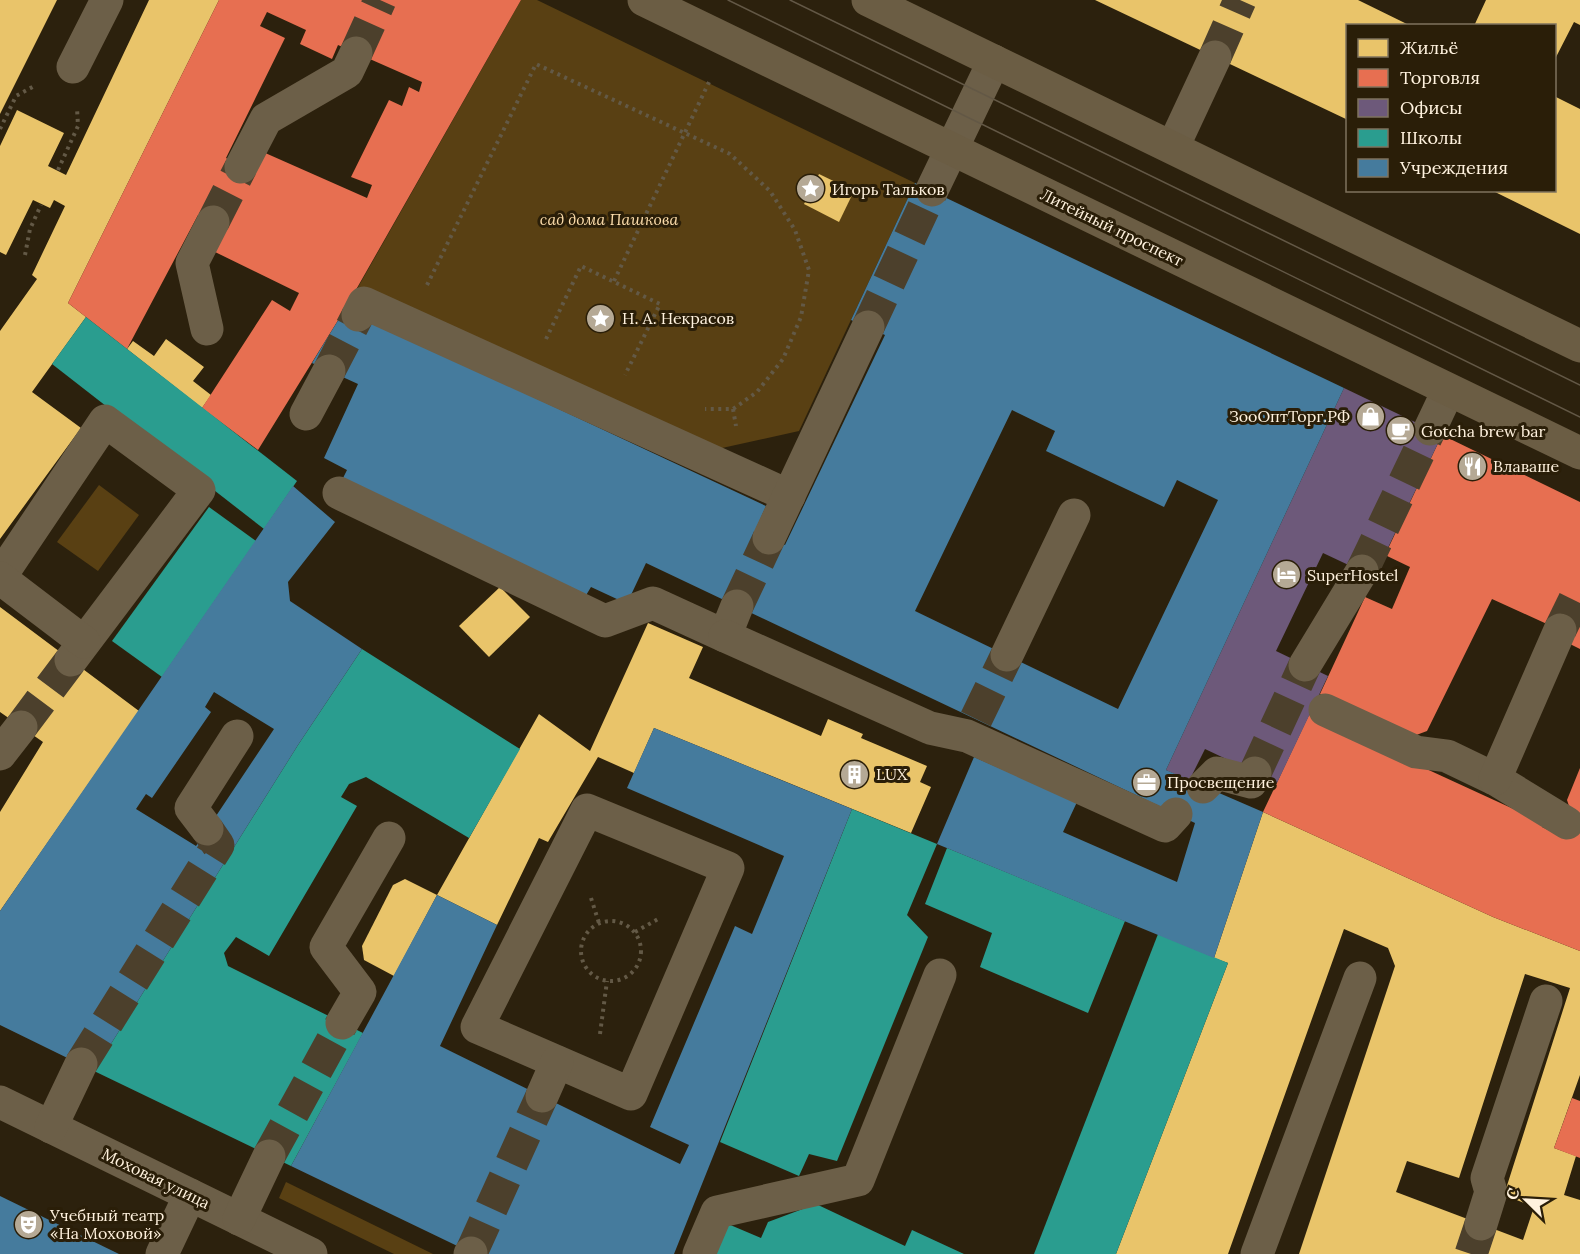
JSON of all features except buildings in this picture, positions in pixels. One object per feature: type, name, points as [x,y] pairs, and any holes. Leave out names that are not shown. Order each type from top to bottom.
[{"type":"main road","name":"Литейный проспект","points":[[644,0],[1580,453]]},
{"type":"main road","points":[[868,0],[1580,346]]},
{"type":"street","points":[[73,67],[106,0]]},
{"type":"street","points":[[241,167],[266,119],[347,72],[356,53]]},
{"type":"street","points":[[1173,147],[1215,57]]},
{"type":"street","points":[[932,190],[994,61]]},
{"type":"street","points":[[207,329],[192,263],[213,222]]},
{"type":"street","points":[[358,315],[364,303],[789,496]]},
{"type":"street","points":[[769,538],[868,327]]},
{"type":"street","points":[[306,414],[329,371]]},
{"type":"street","points":[[1430,429],[1448,391]]},
{"type":"street","points":[[105,421],[199,490],[77,651],[0,578],[105,421]]},
{"type":"street","points":[[339,494],[605,621],[653,603],[930,728],[972,728],[1165,826],[1176,814]]},
{"type":"street","points":[[1007,656],[1074,515]]},
{"type":"street","points":[[1305,665],[1362,571]]},
{"type":"street","points":[[725,636],[737,606]]},
{"type":"street","points":[[1495,779],[1560,630]]},
{"type":"street","points":[[1324,710],[1416,752],[1447,756],[1495,779],[1567,823]]},
{"type":"street","points":[[0,754],[21,727]]},
{"type":"street","points":[[207,829],[191,808],[237,736]]},
{"type":"street","points":[[1203,786],[1216,773],[1251,782],[1255,773]]},
{"type":"street","points":[[587,810],[728,868],[631,1094],[557,1062],[477,1027],[587,810]]},
{"type":"street","points":[[342,1023],[360,992],[326,947],[388,837]]},
{"type":"street","points":[[699,1254],[717,1212],[858,1180],[940,975]]},
{"type":"street","points":[[1257,1254],[1360,978]]},
{"type":"street","points":[[1481,1224],[1491,1192],[1487,1178],[1546,1001]]},
{"type":"street","points":[[542,1096],[557,1062]]},
{"type":"street","points":[[51,1127],[81,1064]]},
{"type":"street","name":"Моховая улица","points":[[0,1102],[311,1254]]},
{"type":"street","points":[[239,1219],[269,1156]]},
{"type":"street","points":[[162,1254],[190,1195]]},
{"type":"path","points":[[427,285],[537,64],[730,153],[770,191],[795,230],[809,270],[801,318],[783,359],[757,392],[733,409],[700,410]]},
{"type":"path","points":[[0,129],[16,96],[73,67]]},
{"type":"path","points":[[614,282],[712,77]]},
{"type":"path","points":[[58,171],[78,126]]},
{"type":"path","points":[[25,255],[30,229],[41,205]]},
{"type":"path","points":[[535,335],[546,340],[581,266],[660,304],[624,378],[615,373]]},
{"type":"path","points":[[613,920],[626,924],[635,932],[642,949],[638,966],[625,978],[607,981],[595,977],[586,968],[581,949],[588,930],[599,923],[613,920]]},
{"type":"path","points":[[594,1078],[607,981]]},
{"type":"green space","name":"сад дома Пашкова","points":[[521,0],[537,0],[915,183],[799,431],[713,450],[357,289]]},
{"type":"green space","points":[[99,485],[139,515],[98,571],[57,542]]},
{"type":"green space","points":[[286,1182],[433,1254],[394,1254],[279,1198]]},
{"type":"tunnel","points":[[356,53],[380,0]]},
{"type":"tunnel","points":[[1215,57],[1240,0]]},
{"type":"tunnel","points":[[213,222],[241,167]]},
{"type":"tunnel","points":[[868,327],[932,190]]},
{"type":"tunnel","points":[[329,371],[358,315]]},
{"type":"tunnel","points":[[1362,571],[1430,429]]},
{"type":"tunnel","points":[[737,606],[769,538]]},
{"type":"tunnel","points":[[1560,630],[1580,589]]},
{"type":"tunnel","points":[[976,719],[1007,655]]},
{"type":"tunnel","points":[[21,727],[71,660]]},
{"type":"tunnel","points":[[1255,773],[1305,665]]},
{"type":"tunnel","points":[[81,1064],[218,845],[207,829]]},
{"type":"tunnel","points":[[269,1156],[342,1023]]},
{"type":"tunnel","points":[[471,1253],[542,1096]]},
{"type":"tunnel","points":[[1471,1254],[1481,1224]]},
{"type":"tram line","points":[[728,0],[1580,417]]},
{"type":"tram line","points":[[790,0],[1580,385]]},
{"type":"place","name":"Игорь Тальков","points":[[811,189]]},
{"type":"place","name":"Н. А. Некрасов","points":[[601,318]]},
{"type":"place","name":"ЗооОптТорг.РФ","points":[[1371,416]]},
{"type":"place","name":"Gotcha brew bar","points":[[1400,431]]},
{"type":"place","name":"Влаваше","points":[[1472,466]]},
{"type":"place","name":"SuperHostel","points":[[1286,575]]},
{"type":"place","name":"LUX","points":[[855,774]]},
{"type":"place","name":"Просвещение","points":[[1146,782]]},
{"type":"place","name":"Учебный театр «На Моховой»","points":[[29,1224]]}]
